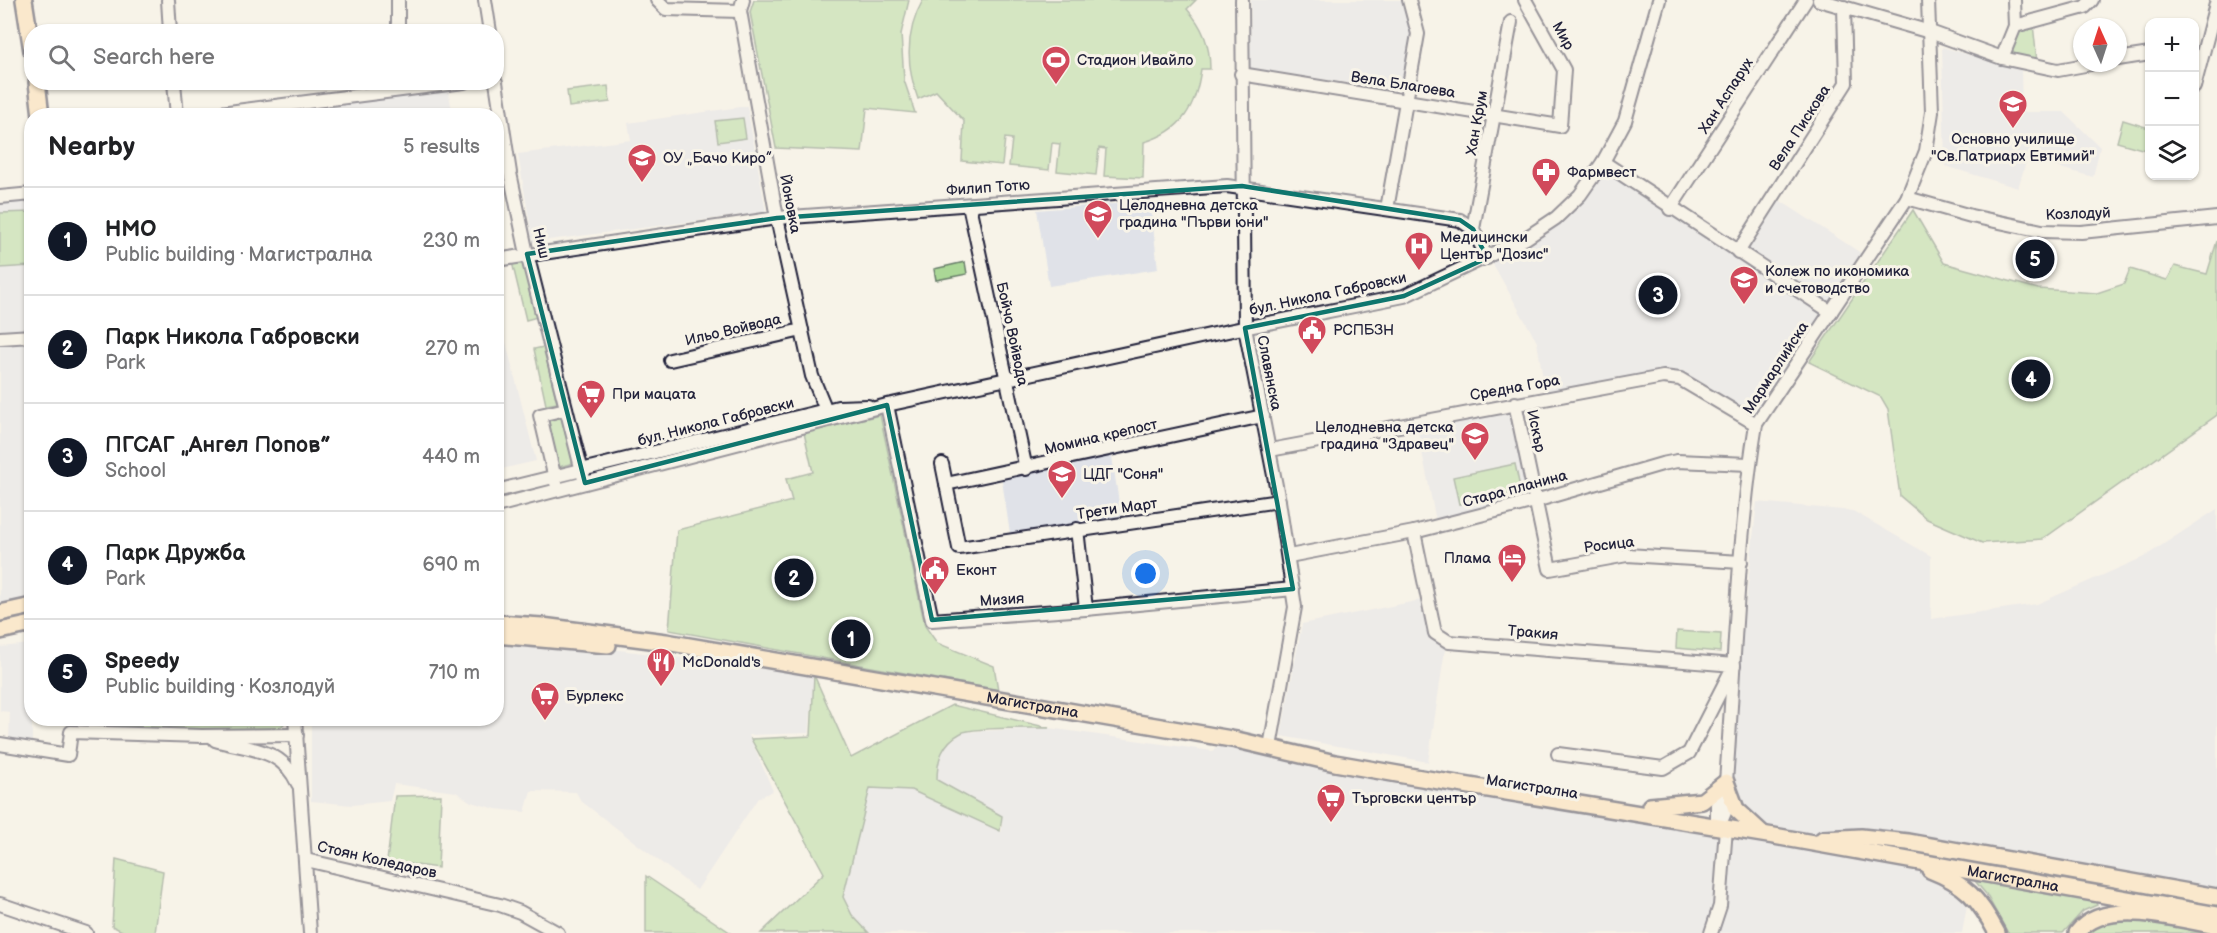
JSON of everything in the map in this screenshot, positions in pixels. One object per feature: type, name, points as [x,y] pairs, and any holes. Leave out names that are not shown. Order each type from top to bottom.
[{"type":"main road","points":[[24,0],[28,24]]},
{"type":"main road","points":[[38,90],[40,108]]},
{"type":"main road","points":[[0,614],[24,608]]},
{"type":"main road","name":"Магистрална","points":[[504,624],[542,626],[666,642],[1270,747],[1388,773],[1718,825],[2217,915]]},
{"type":"main road","points":[[0,631],[24,626]]},
{"type":"main road","name":"Магистрална","points":[[504,636],[775,662]]},
{"type":"main road","name":"Магистрална","points":[[1288,751],[1326,753],[1650,806],[1718,825]]},
{"type":"main road","points":[[1650,806],[1702,801],[1725,782],[1736,808],[1768,834]]},
{"type":"main road","points":[[1798,840],[1861,837],[1908,842],[2217,897]]},
{"type":"main road","points":[[1899,858],[1958,883],[1974,895],[1997,933]]},
{"type":"main road","points":[[2077,933],[2094,919],[2118,913],[2217,926]]},
{"type":"street","points":[[168,0],[170,24]]},
{"type":"street","points":[[398,0],[398,24]]},
{"type":"street","points":[[485,0],[489,24]]},
{"type":"street","points":[[657,0],[666,9],[741,5]]},
{"type":"street","name":"Славянска","points":[[1242,0],[1242,186],[1246,236],[1245,328],[1270,450],[1293,589],[1294,621],[1270,747]]},
{"type":"street","points":[[1387,209],[1418,34],[1409,0]]},
{"type":"street","name":"Мир","points":[[1525,0],[1564,70],[1560,126]]},
{"type":"street","name":"бул. Никола Габровски","points":[[504,504],[887,405],[1404,296],[1526,238],[1556,218],[1580,195],[1603,162],[1625,121],[1659,0]]},
{"type":"street","name":"Хан Аспарух","points":[[1670,209],[1806,0]]},
{"type":"street","points":[[1819,0],[1930,32],[2002,58],[2058,70],[2073,67]]},
{"type":"street","name":"Мармарлийска","points":[[1711,933],[1720,906],[1717,804],[1725,782],[1749,464],[1755,424],[1907,198],[1926,151],[1932,112],[1928,0]]},
{"type":"street","points":[[2002,58],[2015,26],[2014,0]]},
{"type":"street","points":[[2015,26],[2085,7],[2092,0]]},
{"type":"street","points":[[2199,58],[2217,0]]},
{"type":"street","name":"Йоновка","points":[[741,5],[777,218],[812,376],[826,410]]},
{"type":"street","name":"Вела Пискова","points":[[1738,252],[1846,83],[1844,7]]},
{"type":"street","name":"Хан Крум","points":[[1473,229],[1511,22]]},
{"type":"street","points":[[2127,58],[2145,55]]},
{"type":"street","name":"Вела Благоева","points":[[1241,74],[1560,126]]},
{"type":"street","points":[[175,90],[176,108]]},
{"type":"street","points":[[252,108],[375,90]]},
{"type":"street","name":"Ниш","points":[[497,90],[500,108]]},
{"type":"street","name":"Ниш","points":[[504,134],[527,254],[585,483]]},
{"type":"street","points":[[1603,162],[1670,209],[1831,312]]},
{"type":"street","name":"Филип Тотю","points":[[504,259],[777,218],[1242,186],[1460,220],[1473,229]]},
{"type":"street","points":[[0,196],[24,195]]},
{"type":"street","name":"Козлодуй","points":[[1907,198],[1971,216],[2042,231],[2081,232],[2217,218]]},
{"type":"street","name":"Бойчо Войвода","points":[[969,204],[1026,469]]},
{"type":"street","points":[[1473,229],[1487,258]]},
{"type":"street","name":"Ильо Войвода","points":[[670,360],[802,330]]},
{"type":"street","points":[[0,338],[24,336]]},
{"type":"street","name":"Средна Гора","points":[[1270,450],[1663,376],[1680,379],[1755,424]]},
{"type":"street","name":"Искър","points":[[1515,403],[1535,501]]},
{"type":"street","name":"бул. Никола Габровски","points":[[504,489],[826,410],[887,405]]},
{"type":"street","name":"Мизия","points":[[887,405],[932,620],[1086,609],[1293,589]]},
{"type":"street","points":[[558,490],[540,415],[566,409]]},
{"type":"street","name":"Момина крепост","points":[[946,484],[1026,469],[1263,416]]},
{"type":"street","name":"Стара планина","points":[[1289,556],[1414,532],[1677,461],[1749,464]]},
{"type":"street","points":[[942,464],[946,484]]},
{"type":"street","name":"Трети Март","points":[[946,484],[959,548],[1279,501]]},
{"type":"street","name":"Росица","points":[[1535,501],[1550,569],[1628,555],[1742,562]]},
{"type":"street","points":[[1077,529],[1086,609]]},
{"type":"street","name":"Тракия","points":[[1414,532],[1435,633],[1449,642],[1734,665]]},
{"type":"street","points":[[1558,754],[1663,768],[1689,753],[1734,665]]},
{"type":"street","name":"Стоян Коледаров","points":[[296,726],[306,860],[500,904],[558,933]]},
{"type":"street","points":[[0,744],[68,755],[71,732],[202,736],[297,735]]},
{"type":"street","points":[[202,736],[261,751],[284,761],[300,790]]},
{"type":"street","points":[[261,751],[298,752]]},
{"type":"street","points":[[306,860],[310,933]]},
{"type":"street","points":[[0,904],[86,933]]},
{"type":"highlighted area","points":[[1242,186],[1460,220],[1473,229],[1487,258],[1404,296],[1245,328],[1293,589],[932,620],[887,405],[585,483],[527,254],[777,218]]},
{"type":"shaded area","points":[[1251,0],[1400,0],[1408,10],[1411,37],[1400,91],[1250,68]]},
{"type":"shaded area","name":"Основно училище \"Св.Патриарх Евтимий\"","points":[[1942,47],[2021,70],[2022,112],[2064,112],[2100,147],[2093,177],[2027,159],[2018,188],[1945,166]]},
{"type":"shaded area","points":[[448,90],[452,108],[307,108]]},
{"type":"shaded area","name":"ОУ „Бачо Киро”","points":[[747,106],[766,212],[533,242],[518,154],[631,140],[628,123]]},
{"type":"shaded area","points":[[1603,162],[1738,252],[1773,196],[1867,257],[1756,424],[1681,379],[1546,397],[1537,342],[1489,257],[1556,218]]},
{"type":"shaded area","points":[[24,195],[24,602],[0,607],[0,197]]},
{"type":"shaded area","name":"Целодневна детска градина \"Първи юни\"","points":[[1150,201],[1158,269],[1049,286],[1037,210]]},
{"type":"shaded area","points":[[504,335],[536,461],[504,468]]},
{"type":"shaded area","name":"Целодневна детска градина \"Здравец\"","points":[[1513,404],[1535,501],[1437,526],[1416,422]]},
{"type":"shaded area","name":"ЦДГ \"Соня\"","points":[[1111,450],[1122,523],[1011,540],[1001,474]]},
{"type":"shaded area","points":[[1757,502],[1853,511],[1931,556],[1931,619],[2037,604],[2144,557],[2217,509],[2217,902],[2197,911],[1973,872],[1962,933],[869,933],[852,915],[843,897],[870,787],[911,790],[1002,832],[1002,816],[937,780],[938,763],[944,747],[962,732],[1049,728],[1212,751],[1220,746],[1721,833]]},
{"type":"shaded area","points":[[1426,599],[1446,643],[1428,762],[1281,736],[1302,624]]},
{"type":"shaded area","points":[[504,639],[604,648],[814,675],[809,733],[749,735],[773,791],[758,798],[697,890],[581,801],[576,792],[531,791],[525,812],[496,809],[471,802],[456,792],[394,784],[390,801],[352,805],[311,801],[311,726],[504,726]]},
{"type":"shaded area","points":[[24,645],[24,726],[32,726],[32,742],[9,739],[10,712],[0,711],[0,647]]},
{"type":"green space","points":[[754,0],[909,0],[901,34],[904,80],[915,113],[867,108],[862,152],[776,148],[750,12]]},
{"type":"green space","name":"Стадион Ивайло","points":[[923,0],[1196,0],[1187,9],[1205,37],[1210,69],[1201,69],[1191,105],[1178,124],[1169,131],[1144,142],[1143,178],[1104,176],[1106,149],[1099,148],[1096,175],[1057,171],[1060,144],[1052,143],[1049,170],[1009,166],[1012,139],[1005,138],[1002,165],[962,161],[964,121],[936,91],[918,99],[914,87],[910,62],[910,37]]},
{"type":"green space","points":[[2033,24],[2037,62],[2006,56],[2017,28]]},
{"type":"green space","points":[[608,86],[610,102],[569,107],[567,91]]},
{"type":"green space","points":[[743,118],[746,138],[718,142],[715,121]]},
{"type":"green space","points":[[2123,120],[2145,127],[2145,150],[2117,142]]},
{"type":"green space","points":[[1913,210],[1944,263],[2038,289],[2097,293],[2124,284],[2130,269],[2167,280],[2175,266],[2207,274],[2217,241],[2217,415],[2043,539],[1982,543],[1927,519],[1900,496],[1888,409],[1881,397],[1809,362]]},
{"type":"green space","points":[[24,212],[24,266],[0,268],[0,213]]},
{"type":"green space","points":[[524,259],[537,317],[526,320],[512,262]]},
{"type":"green space","points":[[965,262],[967,274],[936,280],[934,269]]},
{"type":"green space","points":[[544,347],[557,403],[546,405],[534,349]]},
{"type":"green space","points":[[880,415],[925,626],[937,643],[994,666],[998,690],[669,630],[677,530],[792,501],[786,479],[813,472],[804,433]]},
{"type":"green space","points":[[561,417],[573,463],[559,467],[548,421]]},
{"type":"green space","points":[[1515,464],[1521,492],[1459,504],[1453,477]]},
{"type":"green space","points":[[1677,631],[1721,634],[1720,652],[1676,648]]},
{"type":"green space","points":[[814,675],[851,758],[952,705],[1049,728],[967,731],[949,742],[942,753],[937,780],[1002,816],[1000,831],[911,790],[870,788],[843,897],[852,915],[869,933],[761,933],[824,873],[751,739],[811,736]]},
{"type":"green space","points":[[282,726],[277,730],[254,732],[92,727]]},
{"type":"green space","points":[[441,795],[438,868],[387,861],[395,796]]},
{"type":"green space","points":[[116,859],[163,871],[155,933],[126,933],[112,926]]},
{"type":"green space","points":[[646,876],[731,933],[646,933]]},
{"type":"green space","points":[[1975,881],[2095,901],[2097,905],[2083,911],[2063,933],[2008,933],[1986,894]]},
{"type":"green space","points":[[2129,916],[2217,933],[2082,933],[2094,923]]},
{"type":"place","name":"Стадион Ивайло","points":[[1056,86]]},
{"type":"place","name":"Основно училище \"Св.Патриарх Евтимий\"","points":[[2013,130]]},
{"type":"place","name":"ОУ „Бачо Киро”","points":[[642,184]]},
{"type":"place","name":"Фармвест","points":[[1546,198]]},
{"type":"place","name":"Целодневна детска градина \"Първи юни\"","points":[[1098,240]]},
{"type":"place","name":"Speedy","points":[[2035,259]]},
{"type":"place","name":"Медицински Център \"Дозис\"","points":[[1419,272]]},
{"type":"place","name":"ПГСАГ „Ангел Попов”","points":[[1658,295]]},
{"type":"place","name":"Колеж по икономика и счетоводство","points":[[1744,306]]},
{"type":"place","name":"РСПБЗН","points":[[1312,356]]},
{"type":"place","name":"Парк Дружба","points":[[2031,379]]},
{"type":"place","name":"При мацата","points":[[591,420]]},
{"type":"place","name":"Целодневна детска градина \"Здравец\"","points":[[1475,462]]},
{"type":"place","name":"ЦДГ \"Соня\"","points":[[1062,500]]},
{"type":"place","name":"Парк Никола Габровски","points":[[794,578]]},
{"type":"place","name":"Плама","points":[[1512,584]]},
{"type":"place","name":"Еконт","points":[[935,596]]},
{"type":"place","name":"HMO","points":[[851,639]]},
{"type":"place","name":"McDonald's","points":[[661,688]]},
{"type":"place","name":"Бурлекс","points":[[545,722]]},
{"type":"place","name":"Търговски център","points":[[1331,824]]}]
